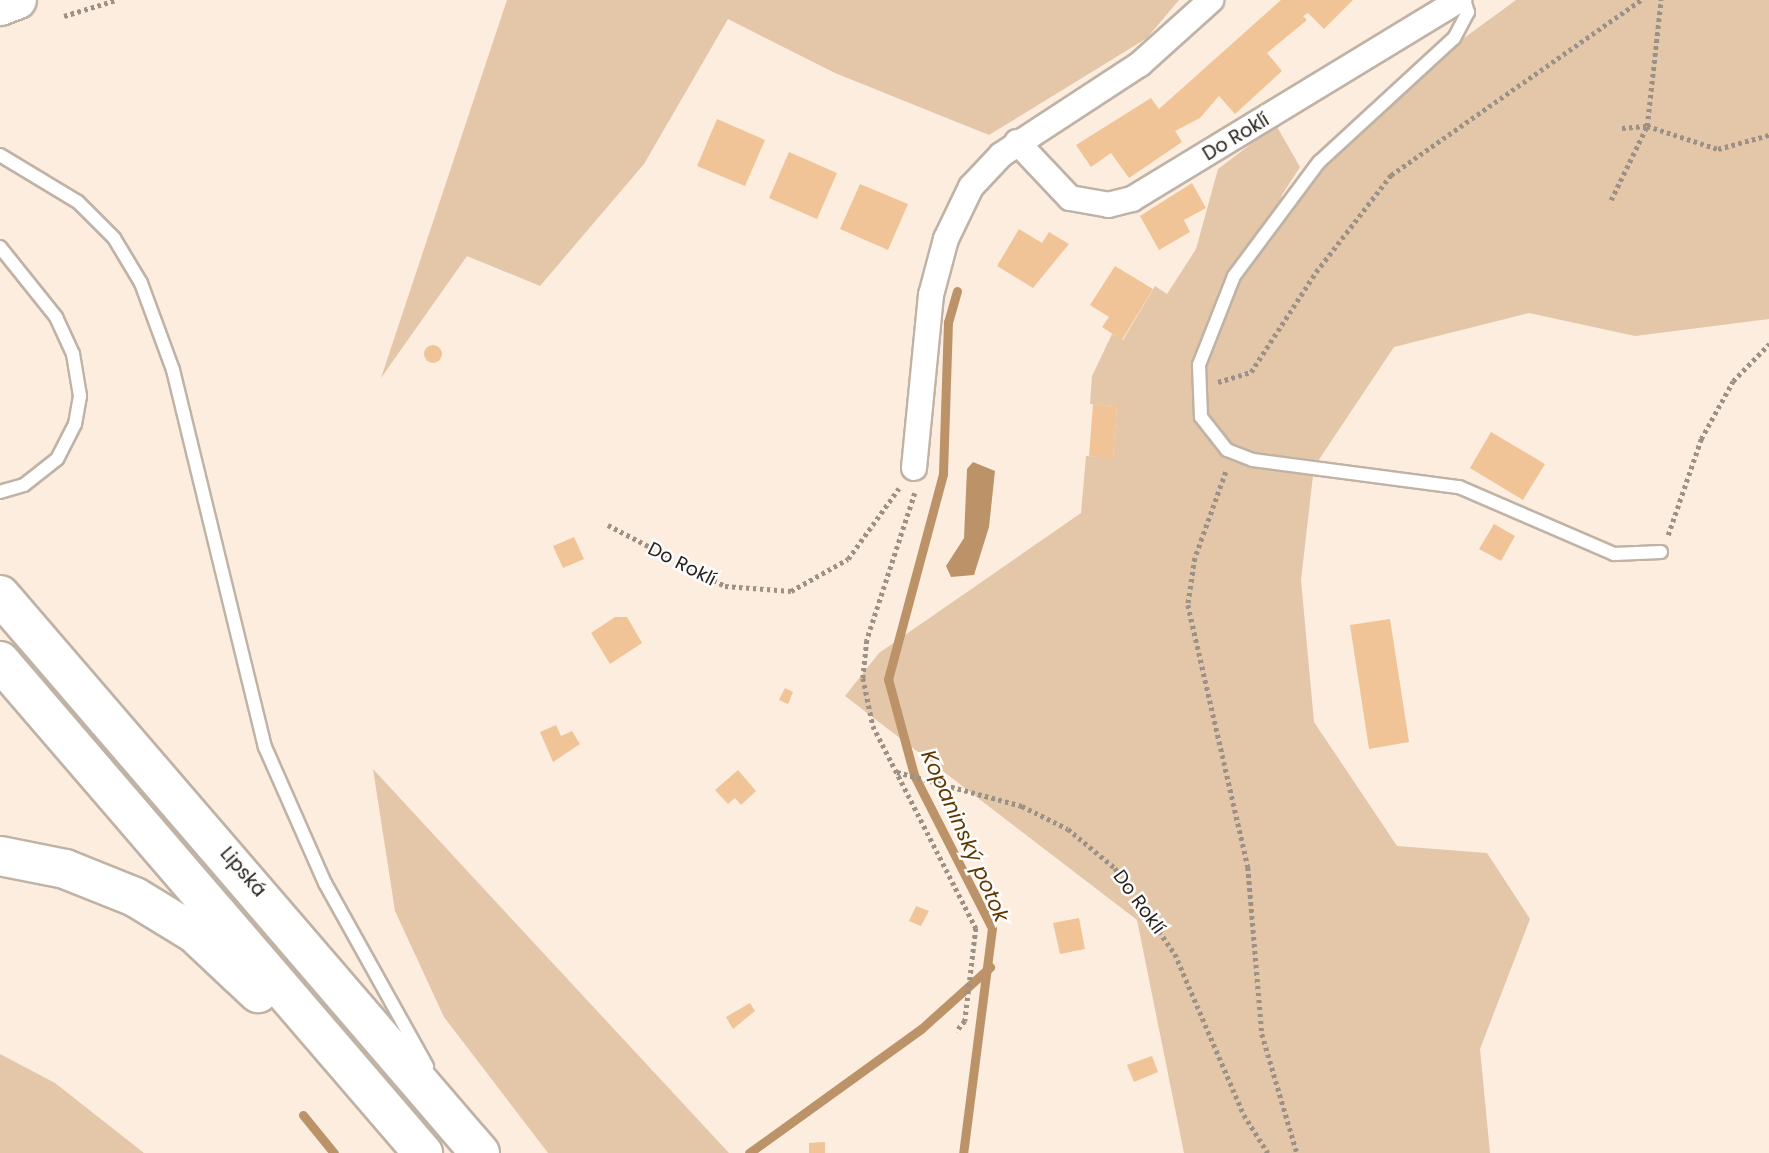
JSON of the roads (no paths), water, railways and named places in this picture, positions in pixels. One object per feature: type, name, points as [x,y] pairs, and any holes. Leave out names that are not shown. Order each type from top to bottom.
[{"type":"highway","name":"Lipská","points":[[0,595],[481,1153]]},
{"type":"highway","points":[[0,661],[424,1153]]},
{"type":"highway","points":[[0,856],[99,881],[194,933],[247,980],[403,1153]]},
{"type":"street","points":[[0,7],[18,0]]},
{"type":"street","points":[[914,468],[939,259],[971,187],[1017,142],[1140,64],[1211,0]]},
{"type":"street","name":"Do Roklí","points":[[1017,142],[1070,198],[1108,205],[1132,199],[1461,0]]},
{"type":"lane","points":[[1461,0],[1468,12],[1454,38],[1319,162],[1262,234],[1218,306],[1196,387],[1201,417],[1227,450],[1252,460],[1459,487],[1614,554],[1661,552]]},
{"type":"lane","points":[[0,155],[78,202],[114,238],[141,283],[173,369],[241,664],[280,786],[396,1015],[481,1153]]},
{"type":"lane","points":[[0,247],[56,317],[73,354],[80,396],[57,459],[24,485],[0,492]]},
{"type":"waterway","name":"Kopaninský potok","points":[[957,291],[948,322],[943,474],[888,679],[914,775],[992,928],[963,1153]]},
{"type":"waterway","points":[[749,1153],[921,1029],[990,967]]},
{"type":"waterway","points":[[303,1115],[334,1153]]}]
